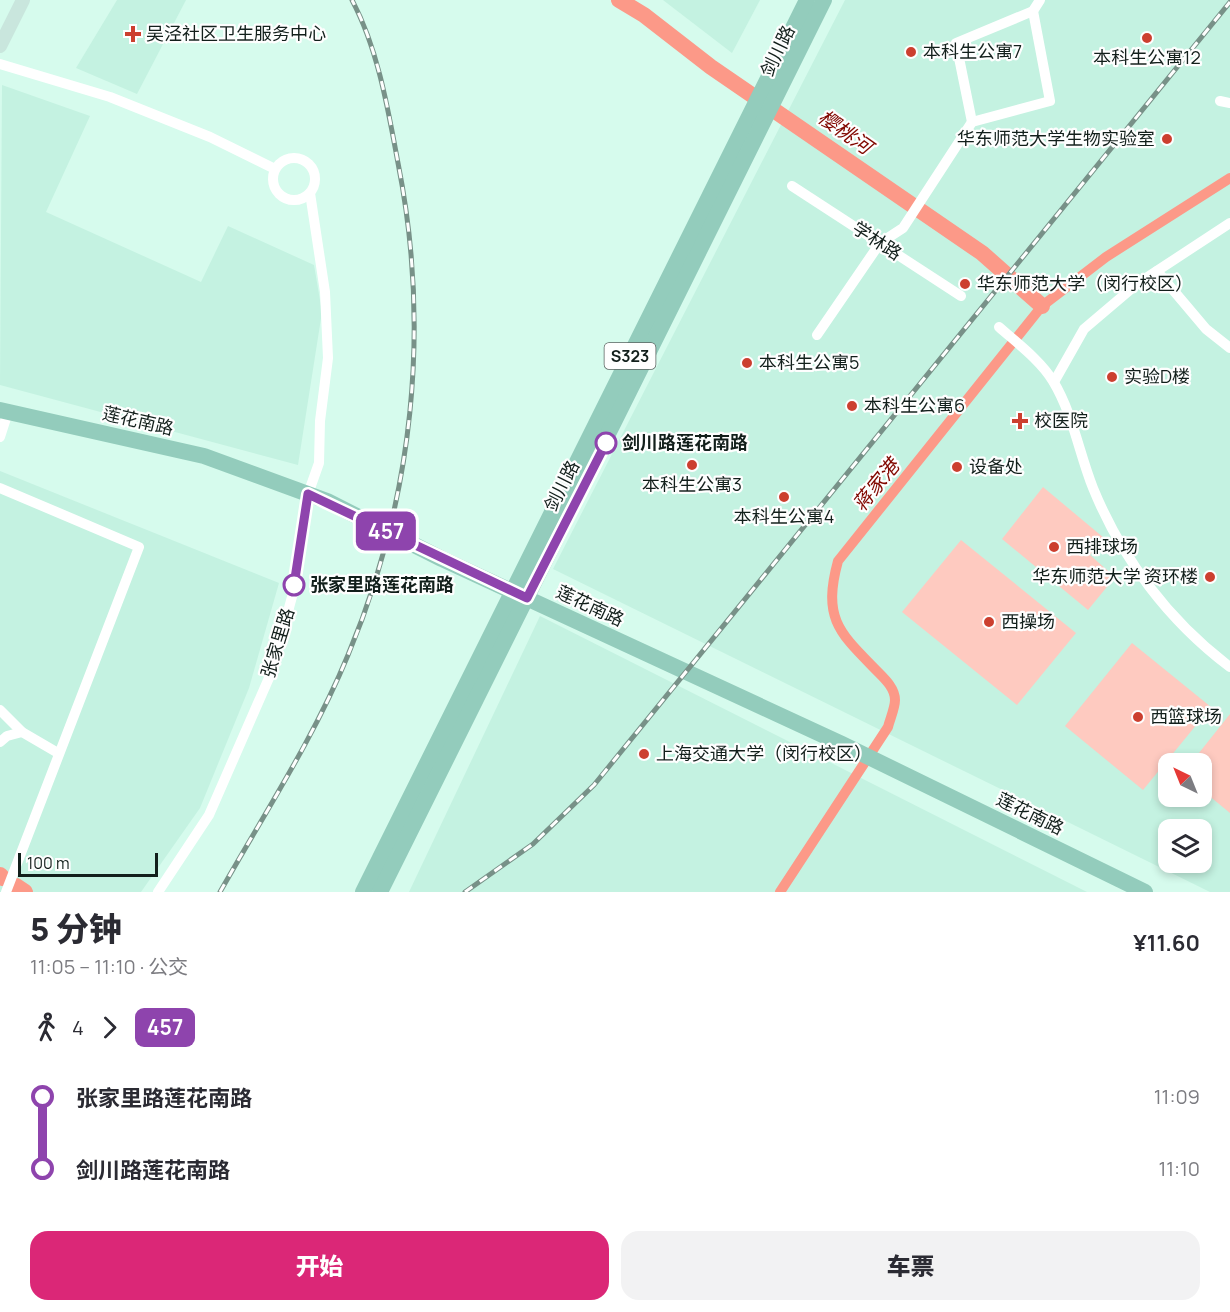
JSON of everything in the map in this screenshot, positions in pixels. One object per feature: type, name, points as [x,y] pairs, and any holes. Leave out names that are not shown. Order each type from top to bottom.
[{"type":"main road","name":"剑川路","points":[[380,892],[520,595],[807,0]]},
{"type":"main road","name":"剑川路","points":[[363,892],[761,133],[824,0]]},
{"type":"main road","name":"莲花南路","points":[[4,411],[204,456],[308,494],[842,744],[1145,892]]},
{"type":"street","points":[[0,46],[23,0]]},
{"type":"street","points":[[972,122],[956,43],[1033,11],[1040,0]]},
{"type":"street","points":[[817,335],[880,243],[903,228],[972,122],[1050,101],[1033,11]]},
{"type":"street","points":[[0,64],[110,97],[210,137],[275,169]]},
{"type":"street","points":[[300,158],[306,161],[315,173],[316,180],[310,193],[298,200],[285,198],[275,189],[273,182],[275,169],[285,159],[300,158]]},
{"type":"street","name":"学林路","points":[[792,186],[961,296]]},
{"type":"street","name":"张家里路","points":[[158,892],[209,815],[272,671],[293,593],[308,494],[319,463],[320,421],[328,358],[325,292],[310,193]]},
{"type":"street","points":[[1054,382],[1084,329],[1157,271],[1230,223]]},
{"type":"street","points":[[1157,271],[1206,329],[1230,348]]},
{"type":"street","points":[[999,327],[1033,357],[1054,382],[1081,448],[1093,488],[1145,582],[1169,613],[1204,647],[1230,667]]},
{"type":"street","points":[[0,437],[4,411]]},
{"type":"street","points":[[0,488],[139,547],[6,892]]},
{"type":"street","points":[[0,710],[22,732],[58,753]]},
{"type":"street","points":[[0,742],[7,736],[22,732]]},
{"type":"shaded area","name":"吴泾社区卫生服务中心","points":[[117,0],[186,0],[137,94],[76,68]]},
{"type":"shaded area","points":[[663,0],[760,0],[732,53]]},
{"type":"shaded area","name":"华东师范大学（闵行校区）","points":[[845,0],[1230,0],[1230,892],[1210,892],[1171,873],[1212,873],[1212,819],[1158,819],[1158,866],[553,569]]},
{"type":"shaded area","points":[[2,85],[90,116],[46,212],[201,282],[228,226],[314,265],[322,312],[298,465],[0,385]]},
{"type":"shaded area","points":[[0,471],[279,583],[249,688],[200,808],[141,892],[0,892]]},
{"type":"shaded area","name":"西排球场","points":[[1043,487],[1104,538],[1090,555],[1115,577],[1088,610],[1002,539]]},
{"type":"shaded area","name":"西操场","points":[[961,540],[1076,633],[1017,705],[902,612]]},
{"type":"shaded area","name":"上海交通大学（闵行校区）","points":[[540,616],[1087,892],[409,892]]},
{"type":"shaded area","name":"西篮球场","points":[[1132,643],[1211,707],[1173,753],[1158,753],[1158,772],[1143,790],[1065,726]]},
{"type":"shaded area","points":[[1230,714],[1230,813],[1212,798],[1212,753],[1199,753]]},
{"type":"waterway","name":"樱桃河","points":[[619,0],[644,15],[711,67],[982,253],[1042,306]]},
{"type":"waterway","name":"蒋家港","points":[[780,892],[888,727],[895,703],[895,696],[890,685],[854,647],[838,624],[832,598],[838,561],[1042,306],[1106,257],[1230,178]]},
{"type":"waterway","points":[[0,875],[3,878]]},
{"type":"waterway","points":[[16,886],[25,892]]},
{"type":"railway","points":[[220,892],[288,775],[335,686],[370,596],[388,536],[401,475],[410,413],[414,351],[413,288],[408,225],[381,80],[369,39],[352,0]]},
{"type":"railway","points":[[465,892],[533,844],[594,785],[1230,2]]},
{"type":"bus line","name":"457","points":[[294,585],[308,494],[327,501],[442,559],[527,598],[606,443]]},
{"type":"place","name":"吴泾社区卫生服务中心","points":[[133,34]]},
{"type":"place","name":"本科生公寓12","points":[[1147,38]]},
{"type":"place","name":"本科生公寓7","points":[[911,52]]},
{"type":"place","name":"华东师范大学生物实验室","points":[[1167,139]]},
{"type":"place","name":"华东师范大学（闵行校区）","points":[[965,284]]},
{"type":"place","name":"本科生公寓5","points":[[747,363]]},
{"type":"place","name":"实验D楼","points":[[1112,377]]},
{"type":"place","name":"本科生公寓6","points":[[852,406]]},
{"type":"place","name":"校医院","points":[[1020,421]]},
{"type":"place","name":"剑川路莲花南路","points":[[606,443]]},
{"type":"place","name":"本科生公寓3","points":[[692,465]]},
{"type":"place","name":"设备处","points":[[957,467]]},
{"type":"place","name":"本科生公寓4","points":[[784,497]]},
{"type":"place","name":"西排球场","points":[[1054,547]]},
{"type":"place","name":"华东师范大学 资环楼","points":[[1210,577]]},
{"type":"place","name":"张家里路莲花南路","points":[[294,585]]},
{"type":"place","name":"西操场","points":[[989,622]]},
{"type":"place","name":"西篮球场","points":[[1138,717]]},
{"type":"place","name":"上海交通大学（闵行校区）","points":[[644,754]]}]
